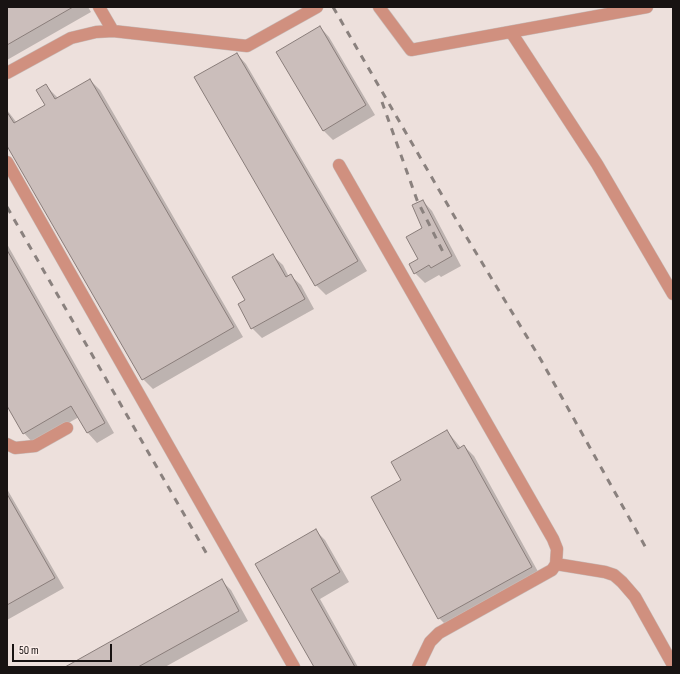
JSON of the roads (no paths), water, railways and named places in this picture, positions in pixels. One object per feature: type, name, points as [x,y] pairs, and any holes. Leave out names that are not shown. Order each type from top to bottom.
[{"type":"lane","points":[[99,7],[113,31]]},
{"type":"lane","points":[[7,73],[71,38],[96,32],[113,31],[247,46],[317,7]]},
{"type":"lane","points":[[380,7],[411,50],[647,7]]},
{"type":"lane","points":[[510,32],[597,164],[673,294]]},
{"type":"lane","points":[[7,162],[294,667]]},
{"type":"lane","points":[[339,166],[553,539],[557,549],[556,564],[552,570],[440,633],[430,642],[418,667]]},
{"type":"lane","points":[[7,444],[15,448],[35,446],[67,428]]},
{"type":"lane","points":[[556,564],[605,572],[614,575],[635,597],[673,665]]},
{"type":"railway","points":[[333,7],[464,233],[541,360],[646,548]]},
{"type":"railway","points":[[382,102],[417,200],[445,256]]},
{"type":"railway","points":[[7,207],[208,556]]}]
